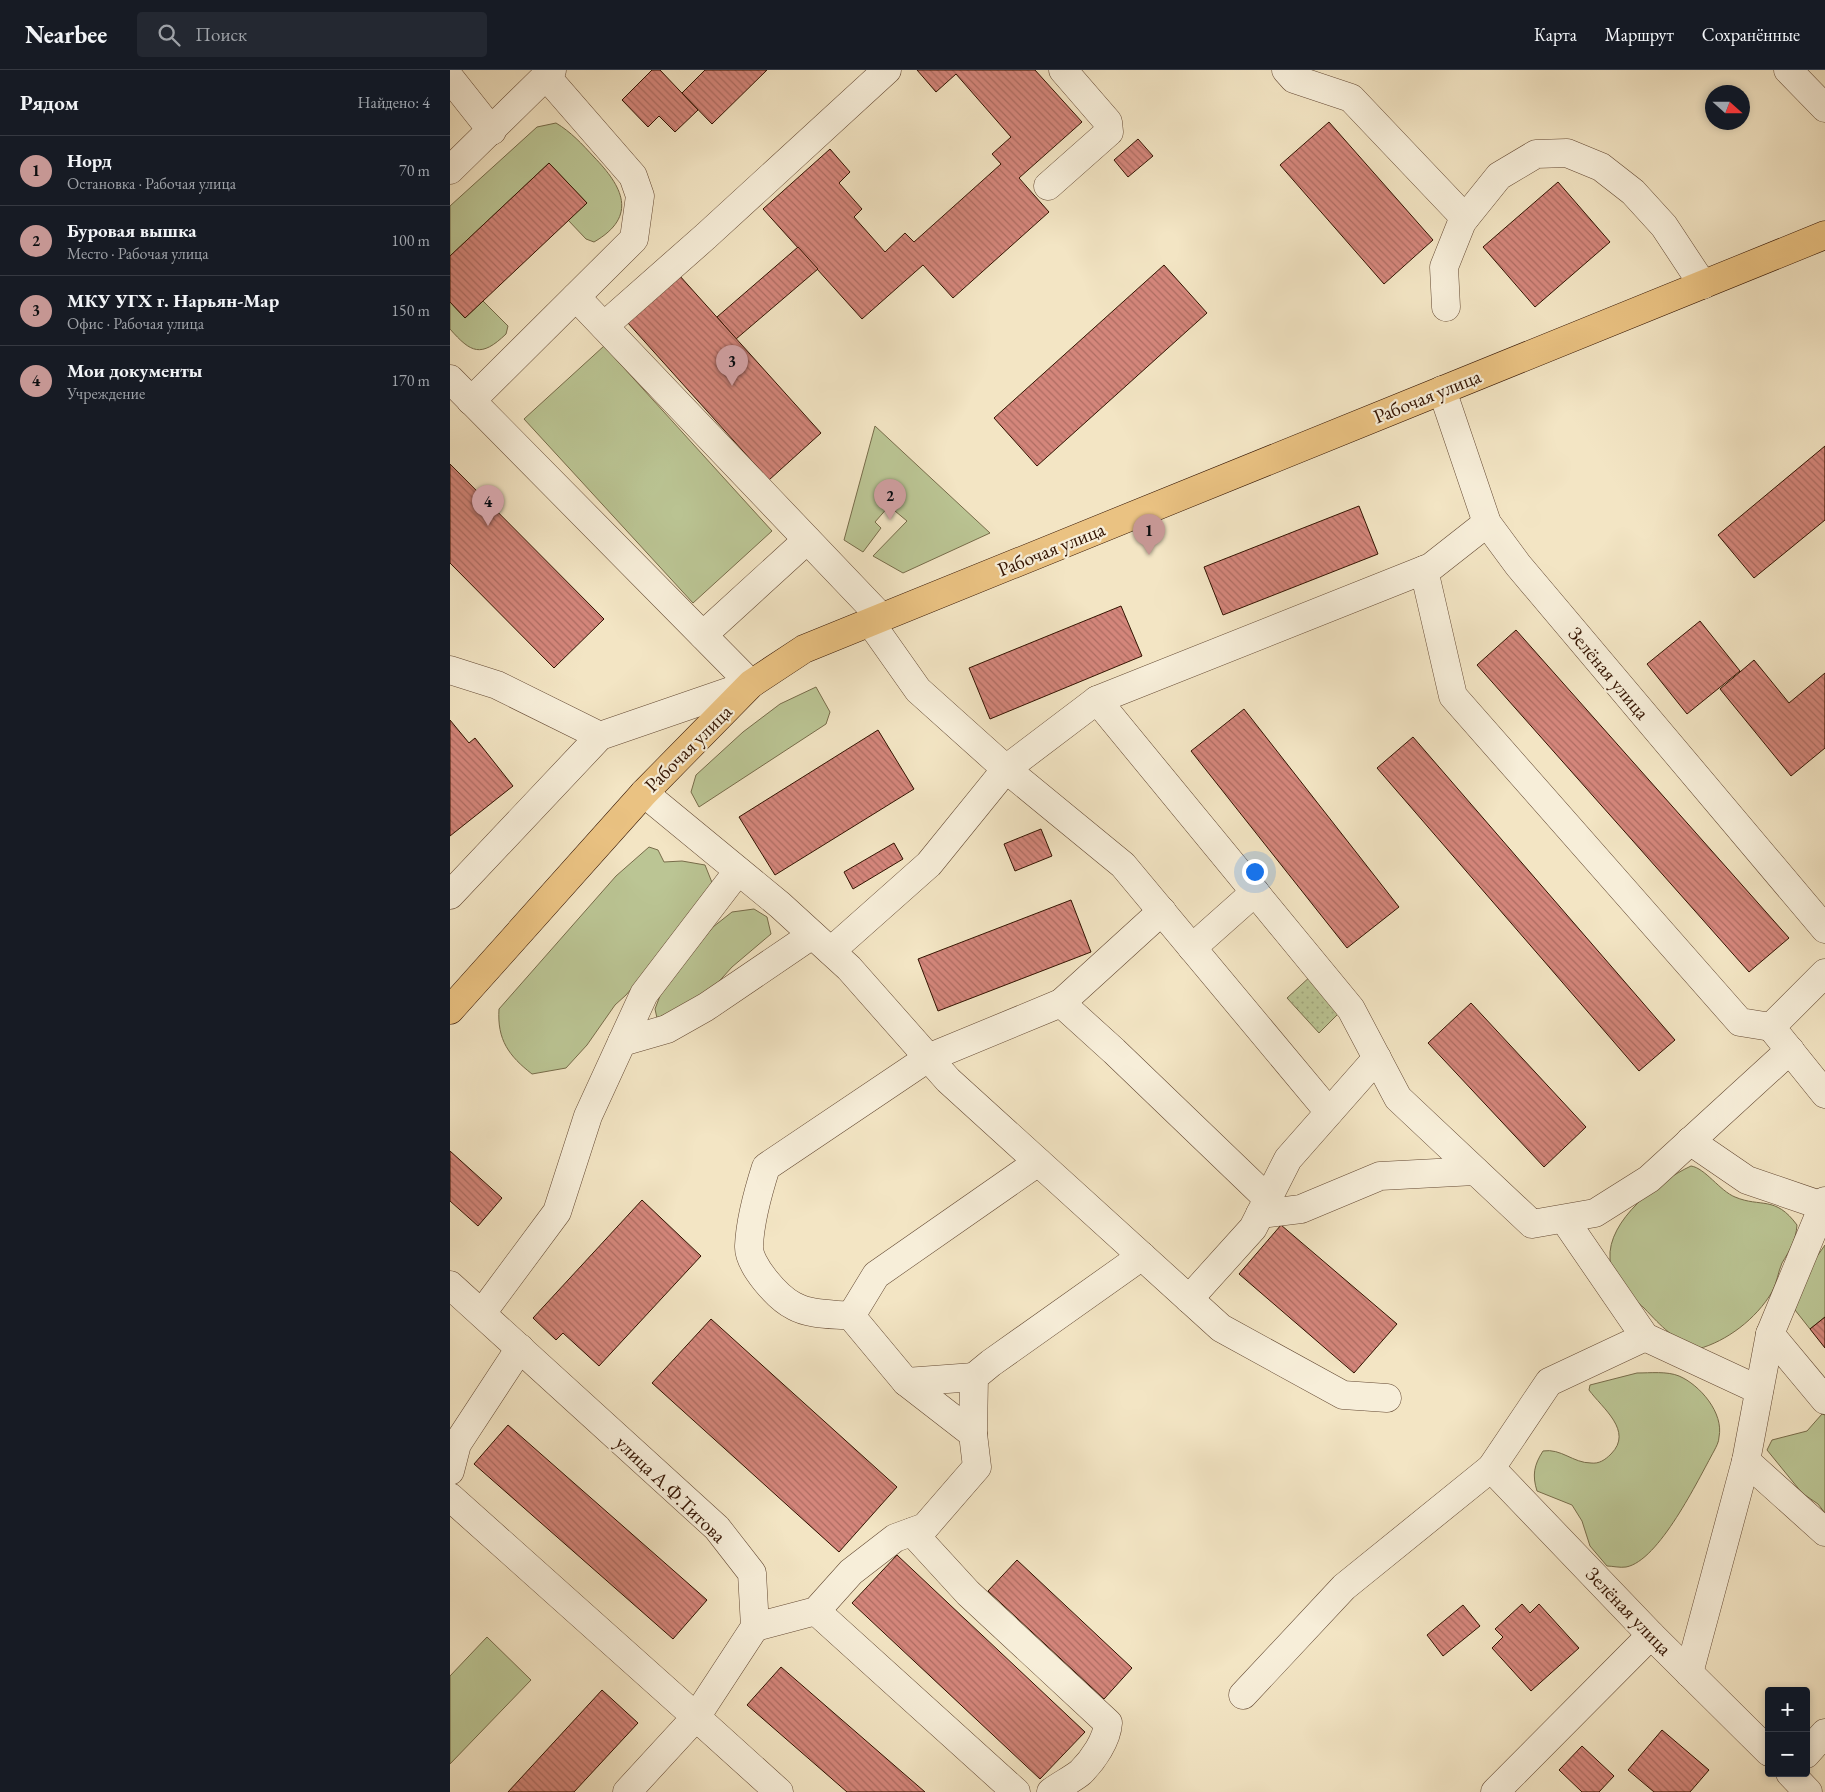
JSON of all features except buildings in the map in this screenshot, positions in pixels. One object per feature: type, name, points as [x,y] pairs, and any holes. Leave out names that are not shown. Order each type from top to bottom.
[{"type":"main road","name":"Рабочая улица","points":[[453,1002],[644,793],[751,684],[804,649],[1825,235]]},
{"type":"street","points":[[604,326],[888,70]]},
{"type":"street","points":[[1048,186],[1109,132],[1108,122],[1063,70]]},
{"type":"street","points":[[1286,70],[1294,79],[1351,98],[1465,218]]},
{"type":"street","points":[[1788,70],[1825,108]]},
{"type":"street","points":[[450,170],[549,73],[633,176],[640,196],[634,239],[472,401]]},
{"type":"street","points":[[450,78],[498,125]]},
{"type":"street","points":[[1446,307],[1444,267],[1465,218],[1499,176],[1536,154],[1567,153],[1601,168],[1634,192],[1664,226],[1703,284]]},
{"type":"street","points":[[576,297],[807,540],[876,619],[918,690],[1006,768],[1123,865],[1329,1112]]},
{"type":"street","points":[[450,379],[751,684],[600,736],[450,895]]},
{"type":"street","name":"Зелёная улица","points":[[1442,390],[1487,523],[1518,565],[1825,929]]},
{"type":"street","points":[[622,1042],[667,1029],[822,943],[930,864],[1006,768],[1097,700],[1431,568],[1487,523]]},
{"type":"street","points":[[703,635],[807,540]]},
{"type":"street","points":[[1424,570],[1453,696],[1740,1022],[1771,1027],[1825,1094]]},
{"type":"street","points":[[450,670],[497,685],[600,736]]},
{"type":"street","points":[[1097,700],[1351,1009],[1398,1098],[1532,1224],[1595,1213],[1649,1179],[1790,1050]]},
{"type":"street","points":[[644,793],[738,871],[849,968],[948,1080],[1221,1328],[1343,1394],[1387,1398]]},
{"type":"street","points":[[482,1313],[557,1212],[588,1116],[644,994],[738,871]]},
{"type":"street","points":[[1192,948],[1255,892]]},
{"type":"street","points":[[973,1434],[906,1382],[851,1316],[821,1313],[794,1306],[758,1274],[748,1248],[758,1194],[766,1167],[928,1058],[1061,1003],[1162,912]]},
{"type":"street","points":[[1771,1027],[1825,974]]},
{"type":"street","points":[[1061,1003],[1114,1051],[1264,1206],[1301,1209],[1380,1176],[1475,1171]]},
{"type":"street","points":[[1190,1299],[1253,1228],[1288,1159],[1377,1058]]},
{"type":"street","points":[[1689,1673],[1746,1460],[1770,1334],[1824,1204],[1747,1180],[1690,1141]]},
{"type":"street","points":[[851,1316],[876,1275],[1038,1162]]},
{"type":"street","points":[[1564,1218],[1645,1337],[1759,1390]]},
{"type":"street","points":[[906,1382],[974,1377],[1142,1256]]},
{"type":"street","name":"улица А.Ф.Титова","points":[[450,1285],[717,1528],[752,1573],[755,1627]]},
{"type":"street","points":[[1770,1334],[1825,1400]]},
{"type":"street","points":[[1243,1695],[1344,1587],[1491,1468],[1550,1382],[1645,1337]]},
{"type":"street","points":[[450,1471],[457,1444],[520,1348]]},
{"type":"street","points":[[627,1792],[696,1717],[755,1627],[816,1611],[851,1572],[895,1538],[925,1526],[977,1468],[973,1434],[974,1377]]},
{"type":"street","points":[[1746,1460],[1825,1532]]},
{"type":"street","name":"Зелёная улица","points":[[1491,1468],[1689,1673],[1765,1748]]},
{"type":"street","points":[[450,1497],[778,1792]]},
{"type":"street","points":[[912,1532],[968,1593],[1108,1723],[1103,1742],[1081,1772],[1051,1792]]},
{"type":"street","points":[[816,1611],[1016,1792]]},
{"type":"street","points":[[1495,1792],[1651,1634]]},
{"type":"street","points":[[1810,1750],[1825,1733]]},
{"type":"street","points":[[1794,1777],[1808,1792]]},
{"type":"green space","points":[[556,123],[581,143],[612,179],[621,201],[621,211],[617,222],[608,232],[594,242],[586,239],[568,220],[587,203],[549,163],[450,256],[450,206],[537,127]]},
{"type":"green space","points":[[483,301],[508,326],[506,334],[497,342],[490,347],[477,350],[464,343],[450,329],[450,302],[465,318]]},
{"type":"green space","points":[[604,346],[772,531],[693,603],[524,419]]},
{"type":"green space","points":[[875,426],[990,533],[903,573],[873,556],[907,521],[889,506],[875,522],[881,528],[863,552],[844,540]]},
{"type":"green space","points":[[816,687],[830,712],[826,724],[699,807],[691,792],[696,775],[743,732],[780,704]]},
{"type":"green space","points":[[649,847],[658,850],[664,862],[682,861],[705,865],[713,885],[700,909],[626,995],[615,1005],[587,1045],[566,1068],[532,1074],[517,1061],[506,1046],[500,1030],[499,1009],[616,876]]},
{"type":"green space","points":[[754,909],[767,917],[771,934],[732,967],[704,998],[657,1018],[655,1009],[663,988],[713,927],[732,912]]},
{"type":"green space","points":[[1313,974],[1344,1008],[1319,1033],[1287,998]]},
{"type":"green space","points":[[1691,1166],[1702,1171],[1729,1194],[1744,1200],[1775,1206],[1789,1216],[1797,1225],[1792,1245],[1782,1263],[1774,1289],[1758,1311],[1730,1335],[1698,1349],[1668,1332],[1627,1292],[1614,1273],[1610,1259],[1611,1244],[1626,1216],[1664,1181]]},
{"type":"green space","points":[[1825,1245],[1825,1317],[1810,1329],[1795,1310],[1806,1272]]},
{"type":"green space","points":[[1637,1373],[1674,1374],[1695,1386],[1709,1401],[1714,1410],[1720,1428],[1719,1439],[1688,1499],[1664,1535],[1651,1550],[1639,1561],[1626,1567],[1607,1566],[1590,1546],[1582,1521],[1572,1505],[1537,1491],[1535,1470],[1543,1451],[1561,1453],[1578,1461],[1591,1463],[1599,1462],[1609,1456],[1617,1445],[1619,1437],[1618,1428],[1608,1412],[1589,1390],[1590,1385]]},
{"type":"green space","points":[[1822,1414],[1825,1415],[1825,1513],[1818,1504],[1802,1493],[1767,1450],[1772,1440],[1807,1431]]},
{"type":"green space","points":[[487,1637],[531,1680],[450,1764],[450,1676]]},
{"type":"place","name":"МКУ УГХ г. Нарьян-Мар","points":[[732,386]]},
{"type":"place","name":"Буровая вышка","points":[[890,520]]},
{"type":"place","name":"Мои документы","points":[[488,526]]},
{"type":"place","name":"Норд","points":[[1149,555]]}]
